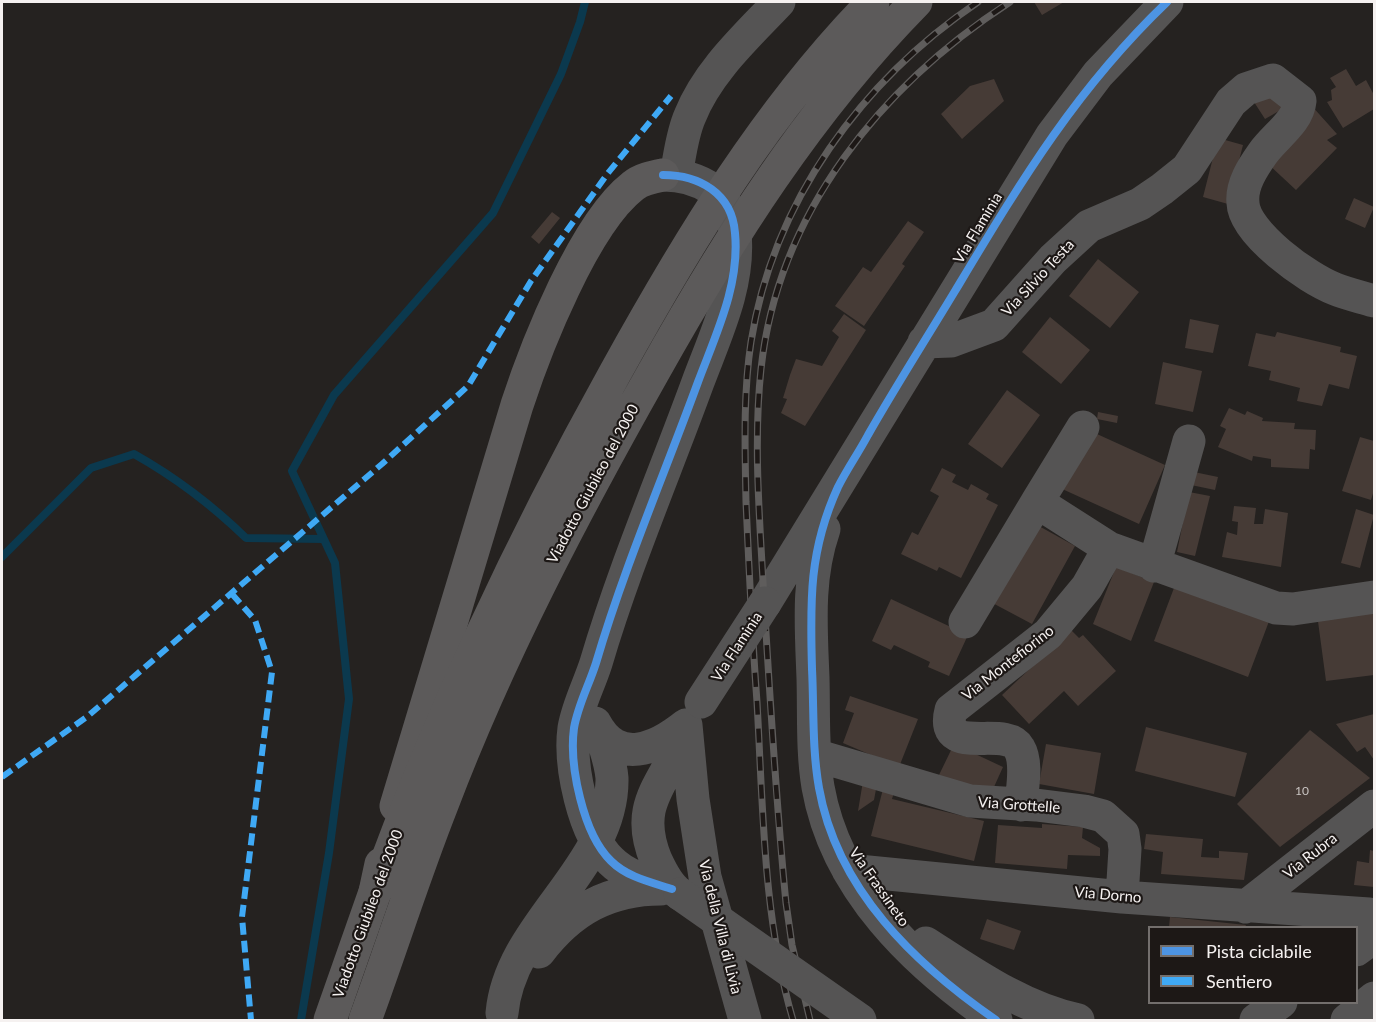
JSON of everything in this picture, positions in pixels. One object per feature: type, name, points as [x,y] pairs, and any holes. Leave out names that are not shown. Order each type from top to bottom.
[{"type":"highway","name":"Viadotto Giubileo del 2000","points":[[330,1020],[416,782],[502,586],[554,483],[624,356],[708,217],[774,117],[817,63],[873,2]]},
{"type":"highway","name":"Viadotto Giubileo del 2000","points":[[365,1020],[442,805],[469,738],[537,589],[620,432],[715,265],[791,148],[849,75],[916,2]]},
{"type":"highway","points":[[375,892],[409,760],[504,447],[540,342],[588,246],[624,194],[642,181],[669,175]]},
{"type":"street","points":[[779,2],[726,60],[703,90],[686,126],[669,175],[695,178],[707,184],[723,200],[735,232],[734,279],[717,331],[612,611],[576,718],[574,748],[577,785],[596,839],[606,855],[626,873],[676,892],[860,1020]]},
{"type":"street","name":"Via Flaminia","points":[[676,892],[652,847],[648,808],[694,714],[838,487],[924,342],[1064,118],[1098,74],[1167,2]]},
{"type":"street","name":"Via Silvio Testa","points":[[924,342],[951,341],[994,325],[1053,260],[1089,226],[1140,204],[1187,169],[1231,102],[1246,88],[1273,80],[1300,101],[1299,111],[1264,151],[1247,179],[1242,203],[1248,224],[1277,252],[1332,289],[1374,301]]},
{"type":"street","points":[[965,622],[1083,426]]},
{"type":"street","points":[[1154,566],[1189,441]]},
{"type":"street","name":"Via Frassineto","points":[[838,487],[816,551],[811,585],[815,755],[818,786],[826,819],[848,870],[877,912],[932,972],[996,1020]]},
{"type":"street","points":[[1037,502],[1109,548],[1276,608],[1293,609],[1374,597]]},
{"type":"street","name":"Via Montefiorino","points":[[1021,805],[1023,758],[1018,746],[1005,738],[981,741],[963,738],[951,726],[948,718],[951,710],[1048,634],[1078,600],[1109,548]]},
{"type":"street","points":[[765,603],[778,597],[794,598],[806,607],[811,618]]},
{"type":"street","points":[[500,1017],[504,993],[517,960],[596,839],[606,818],[612,787],[610,766],[601,733],[593,720],[589,705],[591,677]]},
{"type":"street","name":"Via Flaminia","points":[[601,733],[613,744],[638,750],[658,746],[694,714]]},
{"type":"street","name":"Via della Villa di Livia","points":[[694,714],[693,799],[705,877],[746,1020]]},
{"type":"street","name":"Via Grottelle","points":[[815,755],[963,800],[1084,811],[1103,816],[1115,824],[1123,834],[1125,849],[1122,897]]},
{"type":"street","name":"Via Rubra","points":[[1245,907],[1374,806]]},
{"type":"street","name":"Via Dorno","points":[[848,870],[1245,907],[1372,926]]},
{"type":"street","points":[[500,1017],[541,950],[573,918],[596,903],[625,891],[676,892]]},
{"type":"street","points":[[877,912],[1000,990],[1038,1008],[1078,1020]]},
{"type":"street","points":[[1358,947],[1372,926]]},
{"type":"street","points":[[1347,1020],[1374,998]]},
{"type":"building","points":[[1034,2],[1064,2],[1042,15]]},
{"type":"building","points":[[1346,69],[1356,86],[1366,80],[1374,95],[1374,109],[1343,128],[1327,102],[1332,100],[1331,90],[1336,87],[1330,78]]},
{"type":"building","points":[[994,79],[1004,101],[962,139],[941,114],[970,86]]},
{"type":"building","points":[[1276,89],[1286,107],[1265,119],[1254,102]]},
{"type":"building","points":[[1311,105],[1337,134],[1327,140],[1337,148],[1296,190],[1267,163]]},
{"type":"building","points":[[1218,138],[1243,145],[1228,204],[1203,197]]},
{"type":"building","points":[[1354,198],[1374,207],[1365,228],[1345,219]]},
{"type":"building","points":[[552,212],[560,218],[539,244],[531,237]]},
{"type":"building","points":[[908,221],[924,232],[902,264],[905,266],[864,326],[835,306],[863,267],[871,272]]},
{"type":"building","points":[[1098,259],[1139,292],[1110,328],[1069,296]]},
{"type":"building","points":[[844,314],[866,330],[805,426],[781,413],[787,399],[783,398],[790,375],[796,359],[822,366],[839,337],[832,331]]},
{"type":"building","points":[[1050,317],[1090,350],[1061,384],[1022,352]]},
{"type":"building","points":[[1190,319],[1219,325],[1213,353],[1185,348]]},
{"type":"building","points":[[1277,332],[1341,347],[1340,352],[1357,356],[1349,389],[1329,384],[1322,406],[1297,401],[1300,388],[1269,380],[1271,371],[1248,366],[1256,333],[1275,337]]},
{"type":"building","points":[[1163,362],[1202,371],[1193,412],[1155,404]]},
{"type":"building","points":[[1007,390],[1040,415],[1002,468],[968,444]]},
{"type":"building","points":[[1229,408],[1245,415],[1247,411],[1263,418],[1262,421],[1295,423],[1294,429],[1316,430],[1315,450],[1310,449],[1309,469],[1271,467],[1271,459],[1253,456],[1252,461],[1218,447],[1226,429],[1220,426]]},
{"type":"building","points":[[1098,412],[1118,416],[1117,423],[1097,419]]},
{"type":"building","points":[[1086,429],[1165,465],[1139,524],[1060,488]]},
{"type":"building","points":[[1360,437],[1374,441],[1374,490],[1371,500],[1342,491]]},
{"type":"building","points":[[942,468],[956,475],[952,482],[968,490],[971,484],[989,494],[986,499],[998,505],[961,578],[939,567],[937,571],[901,554],[912,532],[918,535],[939,496],[930,491]]},
{"type":"building","points":[[1194,472],[1218,477],[1215,490],[1191,485]]},
{"type":"building","points":[[1189,492],[1210,496],[1195,556],[1177,552]]},
{"type":"building","points":[[1234,506],[1256,508],[1254,524],[1263,524],[1265,509],[1288,513],[1281,567],[1222,557],[1227,532],[1237,535],[1238,522],[1232,521]]},
{"type":"building","points":[[1356,509],[1374,515],[1360,568],[1341,563]]},
{"type":"building","points":[[1028,520],[1075,546],[1032,624],[985,599]]},
{"type":"building","points":[[1116,567],[1154,582],[1131,641],[1093,624]]},
{"type":"building","points":[[1177,580],[1271,616],[1248,677],[1154,641]]},
{"type":"building","points":[[891,599],[968,635],[949,676],[928,667],[930,662],[894,645],[891,650],[872,641]]},
{"type":"building","points":[[1374,607],[1374,675],[1326,681],[1317,614]]},
{"type":"building","points":[[1071,630],[1079,638],[1083,635],[1116,671],[1078,706],[1064,691],[1029,724],[1002,695]]},
{"type":"building","points":[[850,696],[918,719],[899,767],[843,743],[854,713],[845,710]]},
{"type":"building","points":[[1374,714],[1374,760],[1365,747],[1357,752],[1336,724]]},
{"type":"building","points":[[1146,727],[1247,753],[1235,797],[1135,771]]},
{"type":"building","points":[[1310,730],[1370,778],[1280,847],[1237,804]]},
{"type":"building","points":[[954,744],[1003,767],[989,798],[939,775]]},
{"type":"building","points":[[1046,744],[1101,753],[1094,794],[1039,784]]},
{"type":"building","points":[[863,781],[877,784],[874,800],[858,811]]},
{"type":"building","points":[[884,785],[895,789],[892,799],[984,821],[974,861],[871,836]]},
{"type":"building","points":[[1042,824],[1083,827],[1082,838],[1100,848],[1100,856],[1068,855],[1067,869],[995,863],[998,825],[1042,828]]},
{"type":"building","points":[[1146,834],[1203,839],[1201,857],[1219,858],[1219,851],[1248,853],[1244,880],[1161,874],[1163,852],[1144,849]]},
{"type":"building","points":[[1370,850],[1374,851],[1374,887],[1354,885],[1357,861],[1369,863]]},
{"type":"building","points":[[1170,917],[1246,925],[1246,926],[1169,926]]},
{"type":"building","points":[[987,919],[1021,931],[1014,950],[980,939]]},
{"type":"waterway","points":[[301,1020],[329,853],[349,699],[335,563],[292,471],[334,395],[493,213],[561,74],[585,2]]},
{"type":"waterway","points":[[2,557],[91,468],[134,454],[193,492],[246,538],[323,539]]},
{"type":"railway","points":[[793,1020],[776,942],[763,822],[746,502],[746,402],[751,342],[762,290],[779,241],[802,193],[829,149],[861,107],[897,68],[936,33],[978,2]]},
{"type":"railway","points":[[810,1020],[792,945],[786,903],[761,542],[757,455],[759,398],[761,369],[771,312],[789,257],[814,206],[844,158],[879,113],[919,72],[963,35],[1010,2]]},
{"type":"marked path","points":[[2,777],[88,716],[382,464],[468,386],[531,281],[608,173],[671,96]]},
{"type":"marked path","points":[[232,594],[255,620],[272,672],[242,917],[251,1020]]},
{"type":"cycle path","points":[[996,1020],[937,974],[909,949],[884,921],[862,891],[843,859],[828,825],[819,788],[814,743],[811,621],[813,576],[821,532],[838,487],[1026,175],[1104,69],[1167,2]]},
{"type":"cycle path","points":[[663,175],[689,178],[701,183],[711,189],[728,207],[735,233],[734,271],[719,327],[632,557],[581,703],[574,728],[573,743],[580,798],[601,849],[617,867],[624,871],[672,889]]}]
